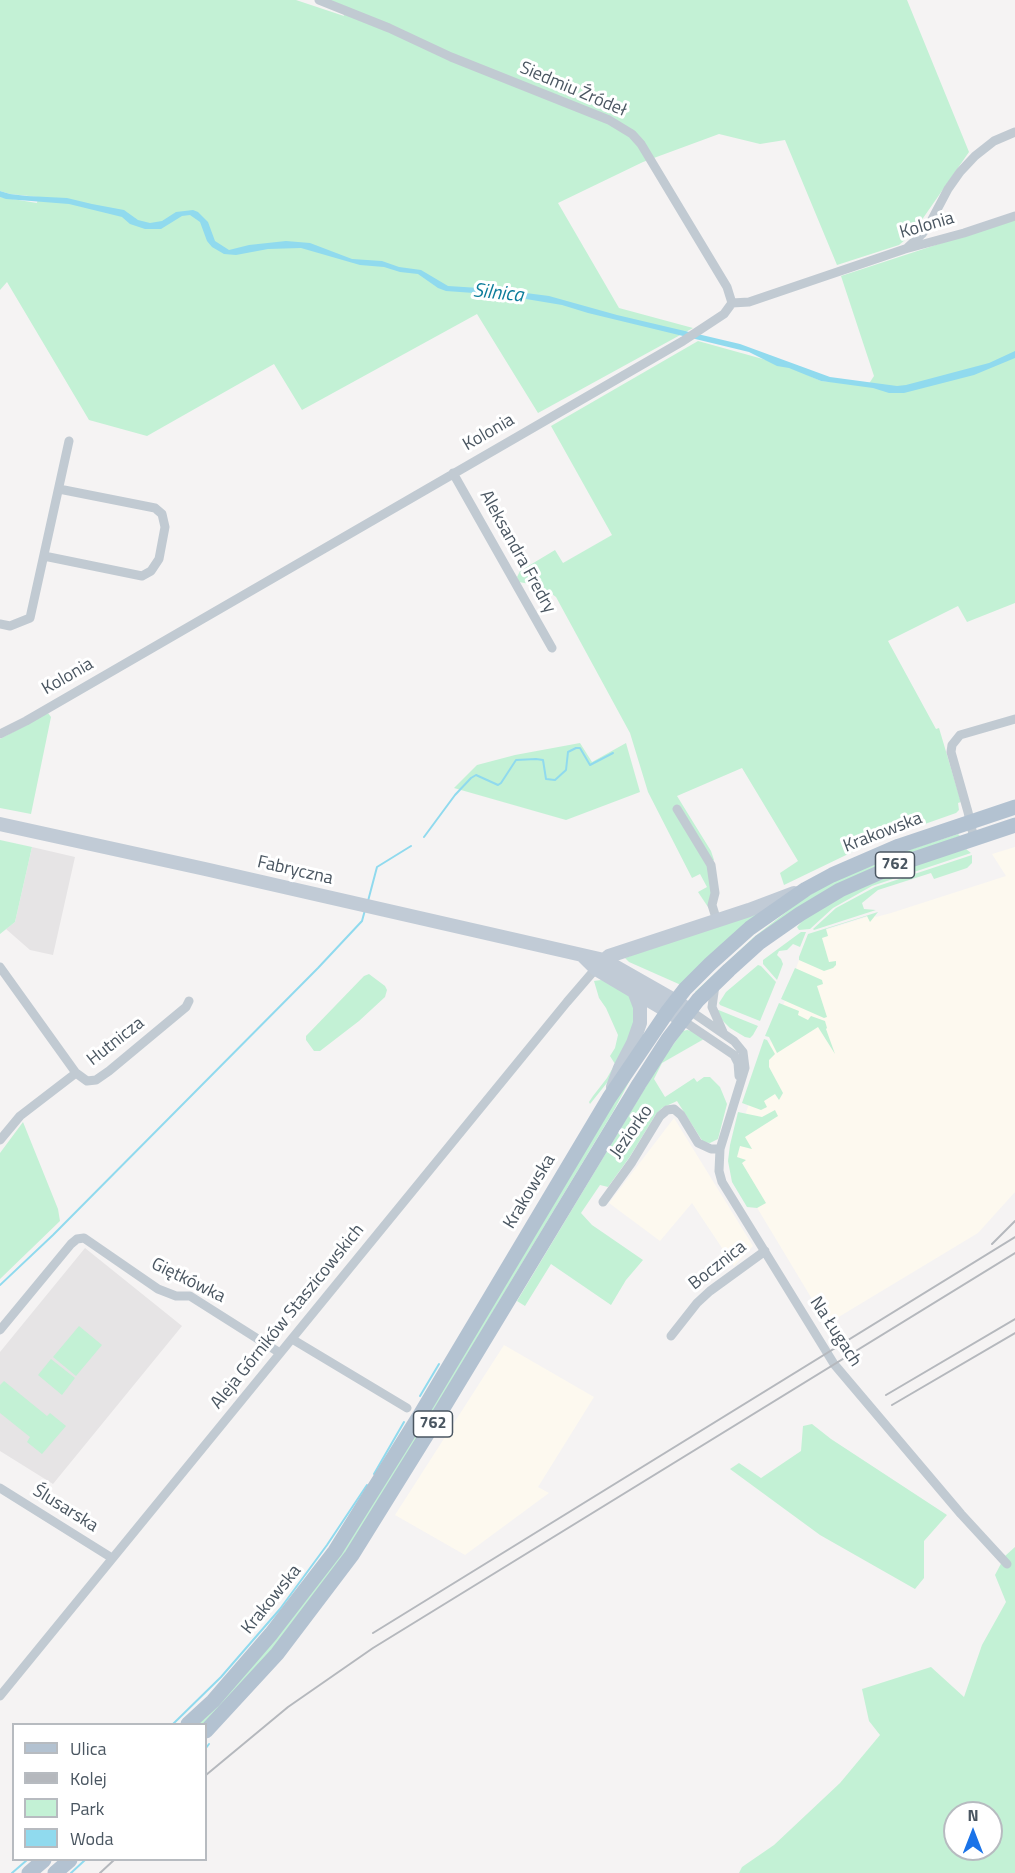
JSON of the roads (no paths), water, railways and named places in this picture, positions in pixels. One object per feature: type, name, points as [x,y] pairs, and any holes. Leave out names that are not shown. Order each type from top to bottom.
[{"type":"main road","name":"Krakowska","points":[[190,1723],[213,1701],[271,1634],[335,1551],[414,1425],[609,1098],[672,1006],[697,976],[739,937],[806,889],[832,875],[870,857],[1015,807]]},
{"type":"main road","name":"Fabryczna","points":[[0,824],[581,955],[686,1015]]},
{"type":"main road","name":"Krakowska","points":[[207,1730],[276,1654],[352,1555],[639,1084],[686,1015],[715,982],[778,928],[830,896],[899,864],[1015,825]]},
{"type":"main road","points":[[600,964],[609,956],[806,889]]},
{"type":"main road","name":"Fabryczna","points":[[600,964],[634,991],[672,1006]]},
{"type":"main road","points":[[609,1098],[640,1023],[640,1007],[634,991]]},
{"type":"main road","points":[[29,1873],[43,1861]]},
{"type":"main road","points":[[55,1873],[69,1861]]},
{"type":"street","name":"Siedmiu Źródeł","points":[[319,0],[389,28],[451,57],[609,120],[632,134],[728,287],[732,303]]},
{"type":"street","points":[[905,249],[922,234],[960,172],[994,141],[1015,132]]},
{"type":"street","name":"Kolonia","points":[[0,734],[35,716],[686,339],[724,314],[732,303],[749,302],[905,249],[1015,216]]},
{"type":"street","points":[[0,624],[10,626],[30,618],[69,441]]},
{"type":"street","name":"Aleksandra Fredry","points":[[453,473],[552,648]]},
{"type":"street","points":[[44,556],[142,576],[151,571],[159,559],[165,526],[162,514],[155,508],[59,489]]},
{"type":"street","points":[[974,839],[951,753],[952,745],[960,735],[1015,719]]},
{"type":"street","points":[[677,808],[711,865],[715,894],[712,905],[717,921]]},
{"type":"street","name":"Aleja Górników Staszicowskich","points":[[0,1696],[600,964]]},
{"type":"street","name":"Hutnicza","points":[[0,967],[76,1073],[87,1081],[102,1077],[148,1037],[157,1032],[189,1001]]},
{"type":"street","name":"Na Ługach","points":[[715,982],[712,1007],[724,1034]]},
{"type":"street","name":"Na Ługach","points":[[686,1015],[724,1034],[743,1052],[745,1068],[720,1149],[719,1171],[722,1182],[831,1359],[961,1514],[1007,1564]]},
{"type":"street","name":"Na Ługach","points":[[686,1015],[734,1055],[739,1071],[739,1083]]},
{"type":"street","points":[[0,1140],[20,1116],[76,1073]]},
{"type":"street","name":"Jeziorko","points":[[603,1202],[632,1162],[660,1116],[667,1110],[674,1109],[681,1114],[698,1143],[711,1149],[720,1149]]},
{"type":"street","name":"Giętkówka","points":[[0,1330],[71,1244],[81,1238],[91,1242],[158,1289],[176,1296],[190,1296],[280,1353]]},
{"type":"street","name":"Bocznica","points":[[671,1336],[697,1303],[710,1291],[765,1251]]},
{"type":"street","points":[[292,1339],[407,1408]]},
{"type":"street","name":"Ślusarska","points":[[0,1488],[112,1558]]},
{"type":"water","name":"Silnica","points":[[0,191],[27,196],[67,198],[124,210],[138,220],[150,223],[162,221],[176,212],[193,210],[208,222],[215,241],[229,250],[249,245],[286,241],[310,243],[352,259],[382,261],[399,267],[421,270],[448,286],[549,296],[617,315],[740,344],[830,377],[897,386],[989,363],[1015,351],[1015,358],[974,375],[904,393],[889,393],[873,388],[821,381],[789,368],[777,366],[749,352],[562,305],[502,295],[446,291],[418,274],[360,265],[301,248],[268,249],[236,255],[224,254],[212,247],[207,241],[200,222],[190,215],[182,216],[161,229],[145,229],[130,224],[122,217],[69,204],[6,199],[0,197]]},
{"type":"waterway","points":[[424,837],[455,795],[476,775],[498,785],[516,760],[536,759],[543,760],[546,779],[555,780],[566,770],[568,752],[576,748],[580,748],[590,765],[613,753]]},
{"type":"waterway","points":[[368,901],[377,867],[411,846]]},
{"type":"waterway","points":[[0,1285],[53,1235],[318,968],[362,921],[365,910]]},
{"type":"waterway","points":[[420,1396],[439,1364]]},
{"type":"waterway","points":[[374,1474],[404,1422]]},
{"type":"waterway","points":[[174,1723],[221,1677],[280,1609],[367,1485]]},
{"type":"waterway","points":[[12,1873],[26,1861]]},
{"type":"waterway","points":[[71,1873],[84,1861]]},
{"type":"railway","points":[[992,1244],[1015,1221]]},
{"type":"railway","points":[[373,1633],[1015,1237]]},
{"type":"railway","points":[[207,1774],[288,1707],[373,1648],[1015,1253]]},
{"type":"railway","points":[[886,1395],[1015,1319]]},
{"type":"railway","points":[[892,1405],[1015,1333]]},
{"type":"railway","points":[[100,1873],[113,1861]]}]
